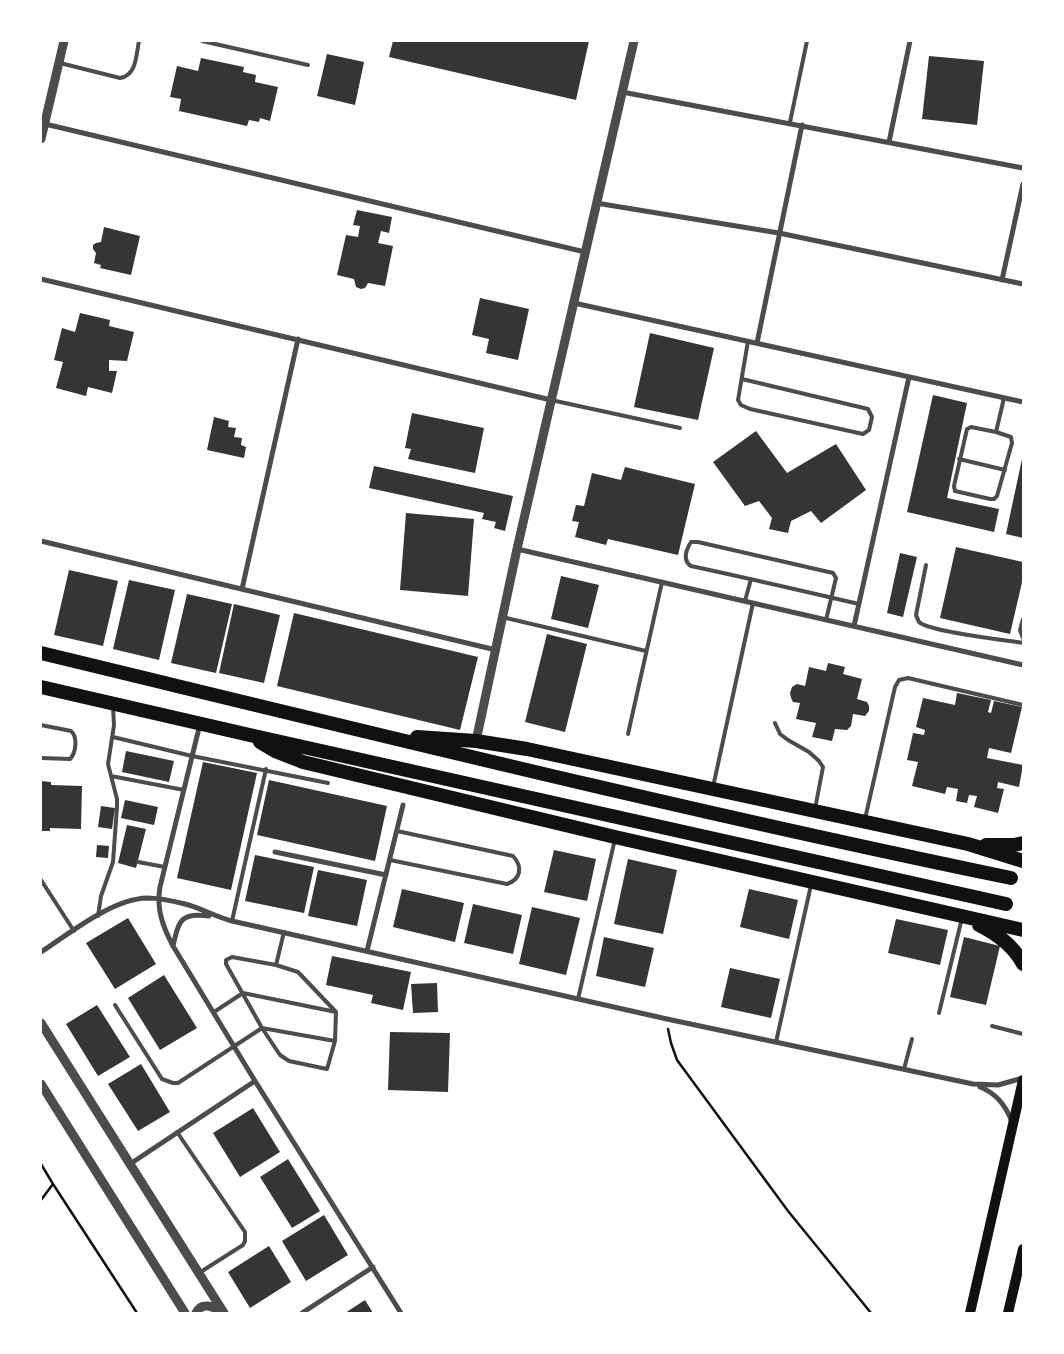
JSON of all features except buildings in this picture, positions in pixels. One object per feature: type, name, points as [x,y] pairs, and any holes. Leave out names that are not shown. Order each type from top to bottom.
[{"type":"highway","points":[[41,653],[870,849],[1011,878]]},
{"type":"highway","points":[[41,687],[1006,904]]},
{"type":"highway","points":[[379,734],[476,742],[527,749],[968,844],[1023,861]]},
{"type":"highway","points":[[254,736],[274,751],[303,762],[812,883],[1023,930]]},
{"type":"highway","points":[[968,844],[1006,845],[1023,843]]},
{"type":"highway","points":[[963,917],[992,932],[1006,942],[1018,955],[1023,964]]},
{"type":"main road","points":[[970,1313],[1023,1079]]},
{"type":"main road","points":[[1008,1313],[1023,1249]]},
{"type":"main road","points":[[972,1301],[974,1313]]},
{"type":"street","points":[[41,139],[64,41]]},
{"type":"street","points":[[476,742],[517,550],[634,41]]},
{"type":"street","points":[[889,142],[910,41]]},
{"type":"street","points":[[622,92],[790,122],[1023,168]]},
{"type":"street","points":[[757,343],[802,125]]},
{"type":"street","points":[[43,128],[585,252]]},
{"type":"street","points":[[1002,280],[1023,184]]},
{"type":"street","points":[[596,203],[779,233],[1023,284]]},
{"type":"street","points":[[41,279],[551,400]]},
{"type":"street","points":[[574,303],[1023,402]]},
{"type":"street","points":[[242,589],[298,339]]},
{"type":"street","points":[[854,626],[909,377]]},
{"type":"street","points":[[41,541],[496,650]]},
{"type":"street","points":[[517,550],[1023,665]]},
{"type":"street","points":[[200,724],[159,899],[163,923],[173,946],[255,1081],[401,1313]]},
{"type":"street","points":[[367,952],[403,805]]},
{"type":"street","points":[[275,852],[386,875]]},
{"type":"street","points":[[41,952],[98,916],[132,900],[159,899],[196,907],[216,917]]},
{"type":"street","points":[[173,946],[179,925],[184,918],[194,914],[216,917],[666,1019],[973,1084],[987,1089],[999,1098],[1008,1111],[1013,1125]]},
{"type":"street","points":[[41,1023],[224,1312]]},
{"type":"street","points":[[973,1084],[998,1084],[1023,1079]]},
{"type":"street","points":[[130,1164],[255,1081]]},
{"type":"street","points":[[41,1084],[185,1313]]},
{"type":"street","points":[[302,1313],[373,1267]]},
{"type":"street","points":[[196,1313],[200,1307],[205,1305],[224,1312]]},
{"type":"lane","points":[[59,62],[120,78],[125,77],[133,70],[139,41]]},
{"type":"lane","points":[[202,41],[308,65]]},
{"type":"lane","points":[[790,122],[807,41]]},
{"type":"lane","points":[[742,380],[868,410],[872,417],[868,430],[862,434],[750,409],[741,405],[738,400],[748,341]]},
{"type":"lane","points":[[996,432],[1004,398]]},
{"type":"lane","points":[[551,400],[680,428]]},
{"type":"lane","points":[[971,427],[996,432],[1011,437],[1012,443],[997,496],[994,499],[990,499],[955,491],[959,460],[967,429],[971,427]]},
{"type":"lane","points":[[959,460],[1005,470]]},
{"type":"lane","points":[[826,620],[831,598],[836,578],[832,573],[698,542],[691,542],[688,546],[685,559],[687,564],[691,566],[751,579],[831,598],[859,604]]},
{"type":"lane","points":[[926,566],[916,615],[919,622],[950,632],[1023,643]]},
{"type":"lane","points":[[745,602],[751,579]]},
{"type":"lane","points":[[628,734],[662,582]]},
{"type":"lane","points":[[713,789],[753,603]]},
{"type":"lane","points":[[502,617],[646,651]]},
{"type":"lane","points":[[1023,620],[1020,630],[1023,638]]},
{"type":"lane","points":[[864,822],[895,687],[900,680],[908,678],[1023,705]]},
{"type":"lane","points":[[98,916],[101,896],[113,857],[117,802],[108,764],[114,725],[113,704]]},
{"type":"lane","points":[[775,723],[780,734],[809,752],[823,767],[815,811]]},
{"type":"lane","points":[[41,725],[71,731],[75,737],[74,754],[70,759],[41,758]]},
{"type":"lane","points":[[112,737],[192,756],[266,769],[328,783]]},
{"type":"lane","points":[[232,921],[266,769]]},
{"type":"lane","points":[[111,776],[184,790]]},
{"type":"lane","points":[[390,860],[507,884],[514,882],[520,869],[518,862],[513,856],[397,831]]},
{"type":"lane","points":[[578,999],[615,837]]},
{"type":"lane","points":[[113,857],[119,858]]},
{"type":"lane","points":[[138,862],[165,867]]},
{"type":"lane","points":[[41,880],[74,931]]},
{"type":"lane","points":[[776,1042],[812,883]]},
{"type":"lane","points":[[939,1013],[963,917]]},
{"type":"lane","points":[[276,965],[284,932]]},
{"type":"lane","points":[[229,958],[276,965],[298,972],[336,1012],[335,1041],[329,1067],[324,1070],[286,1059],[277,1051],[262,1028],[243,993],[226,964],[226,960],[229,958]]},
{"type":"lane","points":[[214,1012],[243,993],[336,1012]]},
{"type":"lane","points":[[115,1005],[162,1079],[168,1082],[178,1083],[262,1028],[335,1041]]},
{"type":"lane","points":[[992,1026],[1023,1034]]},
{"type":"lane","points":[[904,1069],[912,1039]]},
{"type":"lane","points":[[177,1132],[245,1232],[246,1237],[243,1245],[199,1273]]},
{"type":"path","points":[[666,1019],[671,1043],[678,1060],[788,1211],[871,1313]]},
{"type":"path","points":[[41,1164],[137,1313]]},
{"type":"path","points":[[41,1200],[54,1184]]}]
